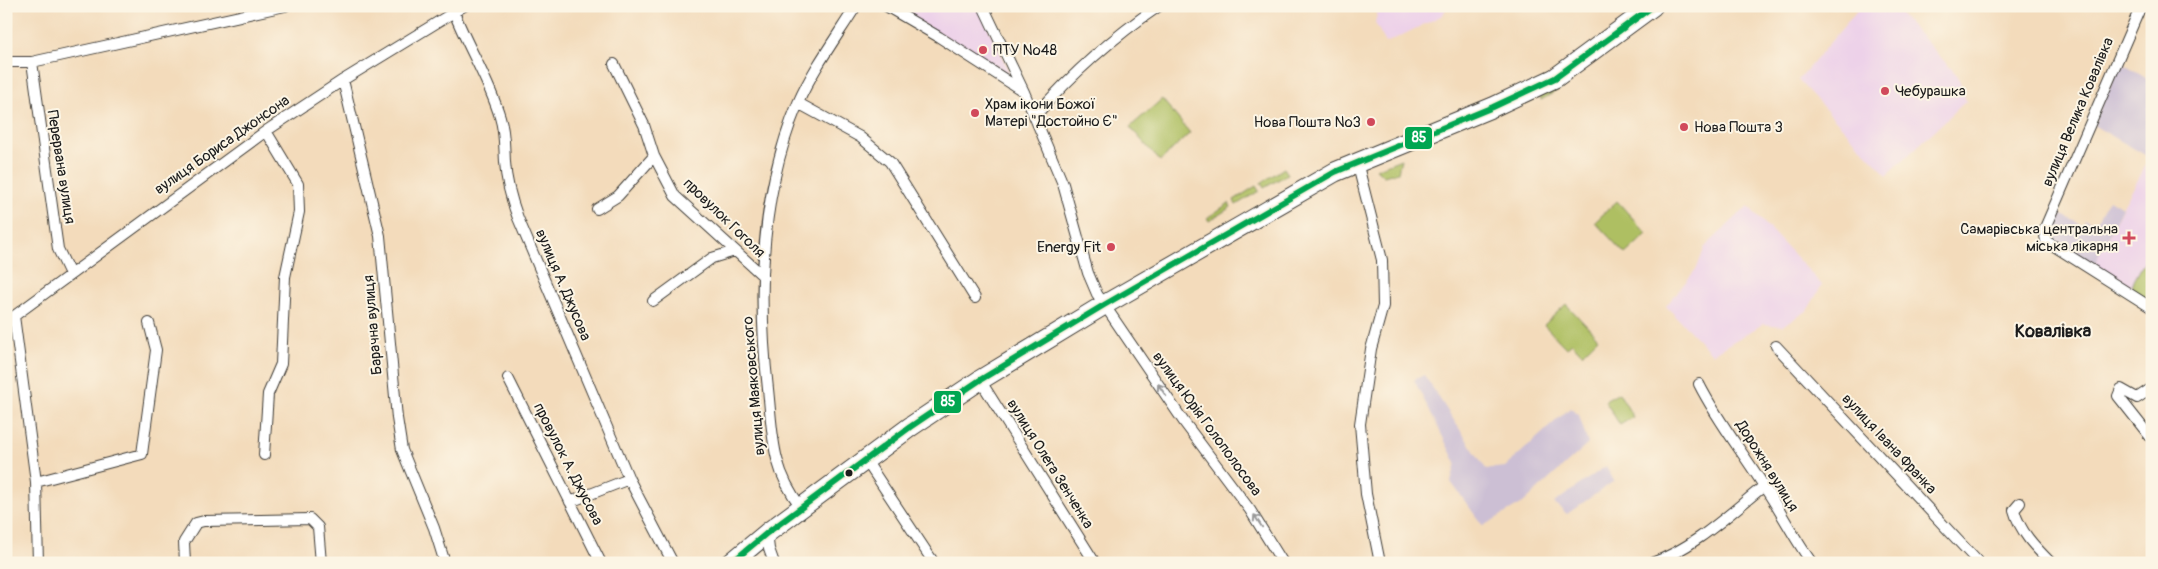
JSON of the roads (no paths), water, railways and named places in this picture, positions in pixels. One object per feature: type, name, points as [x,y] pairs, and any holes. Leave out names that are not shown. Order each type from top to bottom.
[{"type":"highway","points":[[731,563],[767,532],[865,458],[980,380],[1104,305],[1307,186],[1357,162],[1493,107],[1560,75],[1653,6]]},
{"type":"street","points":[[6,62],[32,62],[285,6]]},
{"type":"street","name":"вулиця Бориса Джонсона","points":[[9,320],[266,131],[343,80],[464,6]]},
{"type":"street","name":"вулиця Маяковського","points":[[801,507],[780,474],[775,456],[762,338],[762,274],[770,203],[780,158],[798,103],[816,67],[856,6]]},
{"type":"street","points":[[886,6],[939,37],[1024,92]]},
{"type":"street","name":"вулиця Юрія Голополосова","points":[[983,6],[1035,116],[1063,184],[1088,273],[1104,305],[1184,422],[1250,510],[1283,563]]},
{"type":"street","points":[[1035,116],[1056,92],[1100,52],[1159,6]]},
{"type":"street","name":"вулиця Велика Ковалівка","points":[[2141,6],[2044,230],[2046,241],[2152,308]]},
{"type":"street","name":"вулиця А. Джусова","points":[[454,12],[468,48],[490,89],[500,118],[506,140],[505,162],[510,196],[629,479],[673,563]]},
{"type":"street","name":"Перервана вулиця","points":[[32,62],[58,249],[70,274]]},
{"type":"street","name":"провулок Гоголя","points":[[614,64],[644,125],[654,156],[675,196],[762,274]]},
{"type":"street","name":"Барачна вулиця","points":[[343,80],[380,236],[396,418],[402,450],[434,528],[445,563]]},
{"type":"street","points":[[798,103],[860,137],[890,162],[974,298]]},
{"type":"street","points":[[264,455],[268,394],[281,364],[285,277],[300,212],[298,184],[266,131]]},
{"type":"street","points":[[596,209],[618,196],[654,156]]},
{"type":"street","points":[[1357,162],[1382,260],[1383,306],[1371,350],[1360,424],[1366,494],[1380,563]]},
{"type":"street","points":[[653,301],[712,258],[735,251]]},
{"type":"street","points":[[9,320],[36,482],[38,563]]},
{"type":"street","points":[[36,482],[142,454],[156,350],[149,323]]},
{"type":"street","name":"вулиця Івана Франка","points":[[1776,346],[1979,563]]},
{"type":"street","name":"провулок А. Джусова","points":[[508,378],[601,563]]},
{"type":"street","name":"вулиця Олега Зенченка","points":[[980,380],[1095,563]]},
{"type":"street","name":"Дорожня вулиця","points":[[1699,384],[1739,451],[1764,486],[1794,538],[1812,563]]},
{"type":"street","points":[[2152,388],[2137,398],[2121,389],[2118,396],[2152,439]]},
{"type":"street","points":[[865,458],[934,563]]},
{"type":"street","points":[[570,502],[629,479]]},
{"type":"street","points":[[1652,563],[1669,557],[1712,528],[1764,486]]},
{"type":"street","points":[[2020,503],[2014,510],[2017,522],[2033,545],[2050,563]]},
{"type":"street","points":[[185,563],[184,542],[196,523],[204,521],[310,519],[318,527],[321,563]]},
{"type":"street","points":[[767,532],[768,549],[774,563]]},
{"type":"place","name":"ПТУ №48","points":[[983,50]]},
{"type":"place","name":"Чебурашка","points":[[1885,91]]},
{"type":"place","name":"Храм ікони Божої Матері \"Достойно Є\"","points":[[975,113]]},
{"type":"place","name":"Нова Пошта №3","points":[[1371,122]]},
{"type":"place","name":"Нова Пошта 3","points":[[1684,127]]},
{"type":"place","name":"Самарівська центральна міська лікарня","points":[[2129,238]]},
{"type":"place","name":"Energy Fit","points":[[1111,247]]},
{"type":"district","name":"Ковалівка","points":[[2053,331]]}]
